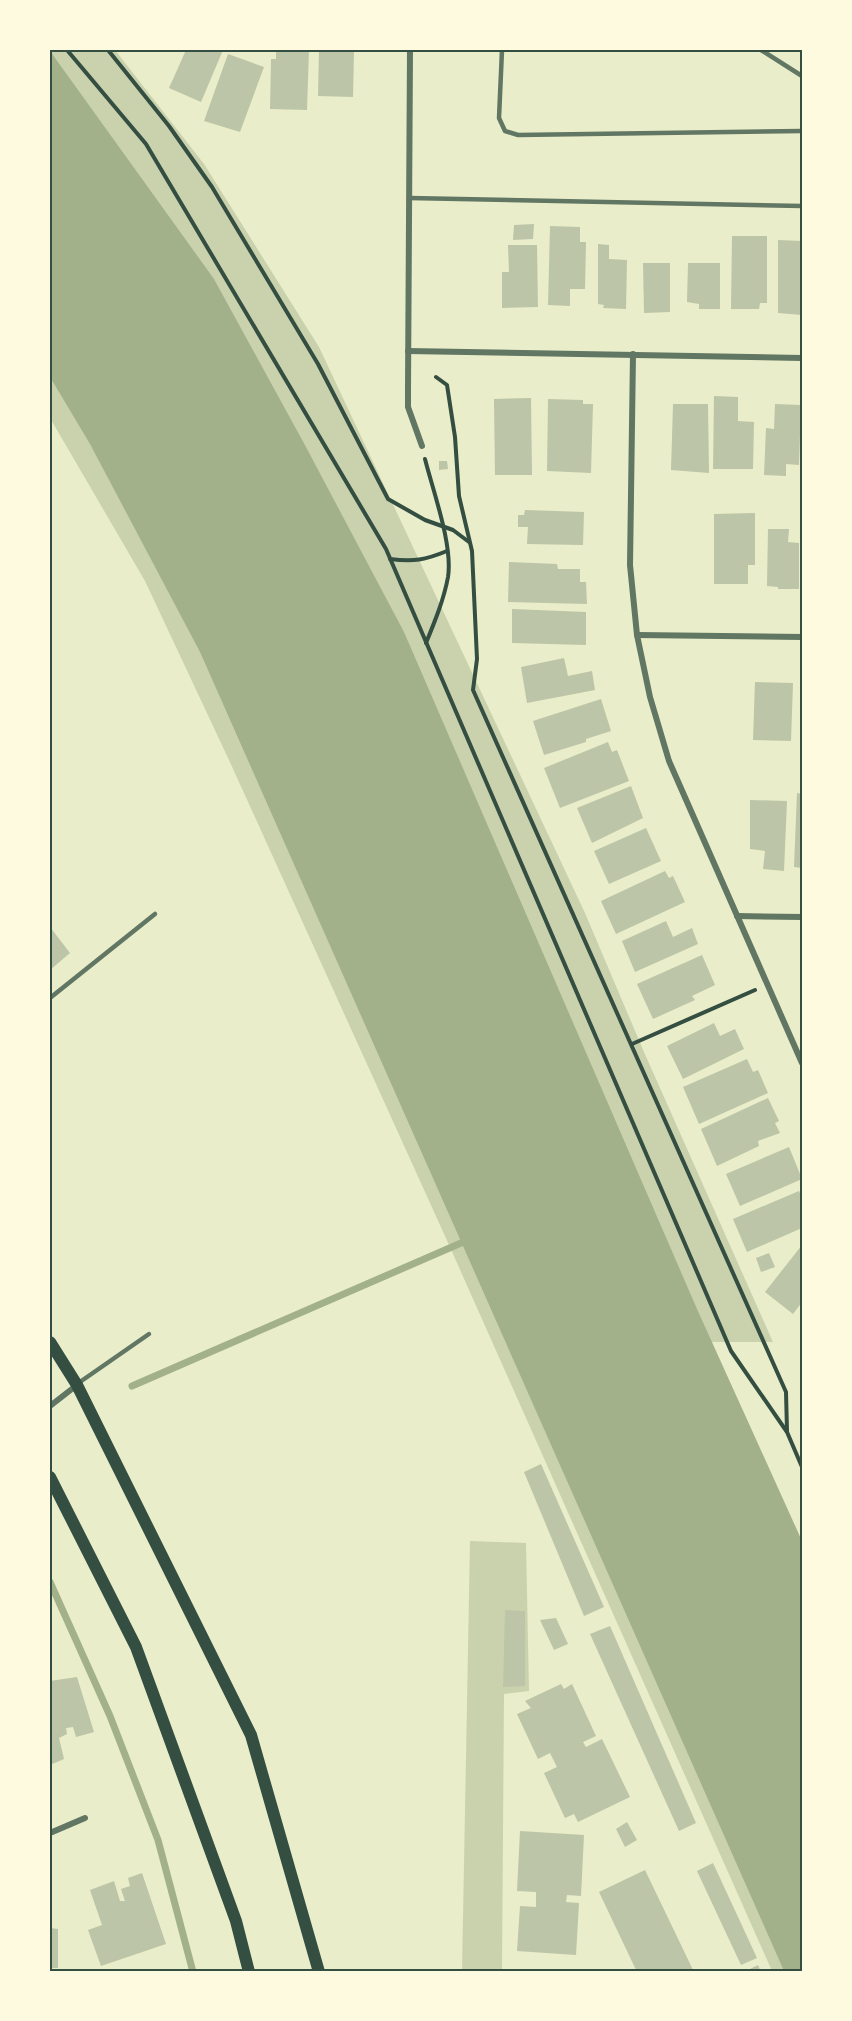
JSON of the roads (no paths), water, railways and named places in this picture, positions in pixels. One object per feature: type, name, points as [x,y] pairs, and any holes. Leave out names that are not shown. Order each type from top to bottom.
[{"type":"main road","points":[[50,1342],[76,1385],[251,1735],[319,1971]]},
{"type":"main road","points":[[50,1477],[136,1647],[236,1921],[249,1971]]},
{"type":"street","points":[[410,50],[408,407],[422,446]]},
{"type":"street","points":[[408,351],[802,358]]},
{"type":"street","points":[[633,354],[629,533],[632,600],[650,697],[669,760],[802,1063]]},
{"type":"street","points":[[637,635],[802,637]]},
{"type":"street","points":[[737,916],[802,917]]},
{"type":"street","points":[[50,1406],[76,1385]]},
{"type":"street","points":[[50,1833],[85,1818]]},
{"type":"lane","points":[[501,50],[499,118],[505,131],[518,135],[802,131]]},
{"type":"lane","points":[[761,50],[802,76]]},
{"type":"lane","points":[[409,198],[802,206]]},
{"type":"lane","points":[[50,998],[154,914]]},
{"type":"lane","points":[[76,1385],[149,1334]]},
{"type":"waterway","points":[[132,1386],[468,1240]]},
{"type":"waterway","points":[[50,1582],[110,1716],[158,1840],[193,1972]]}]
